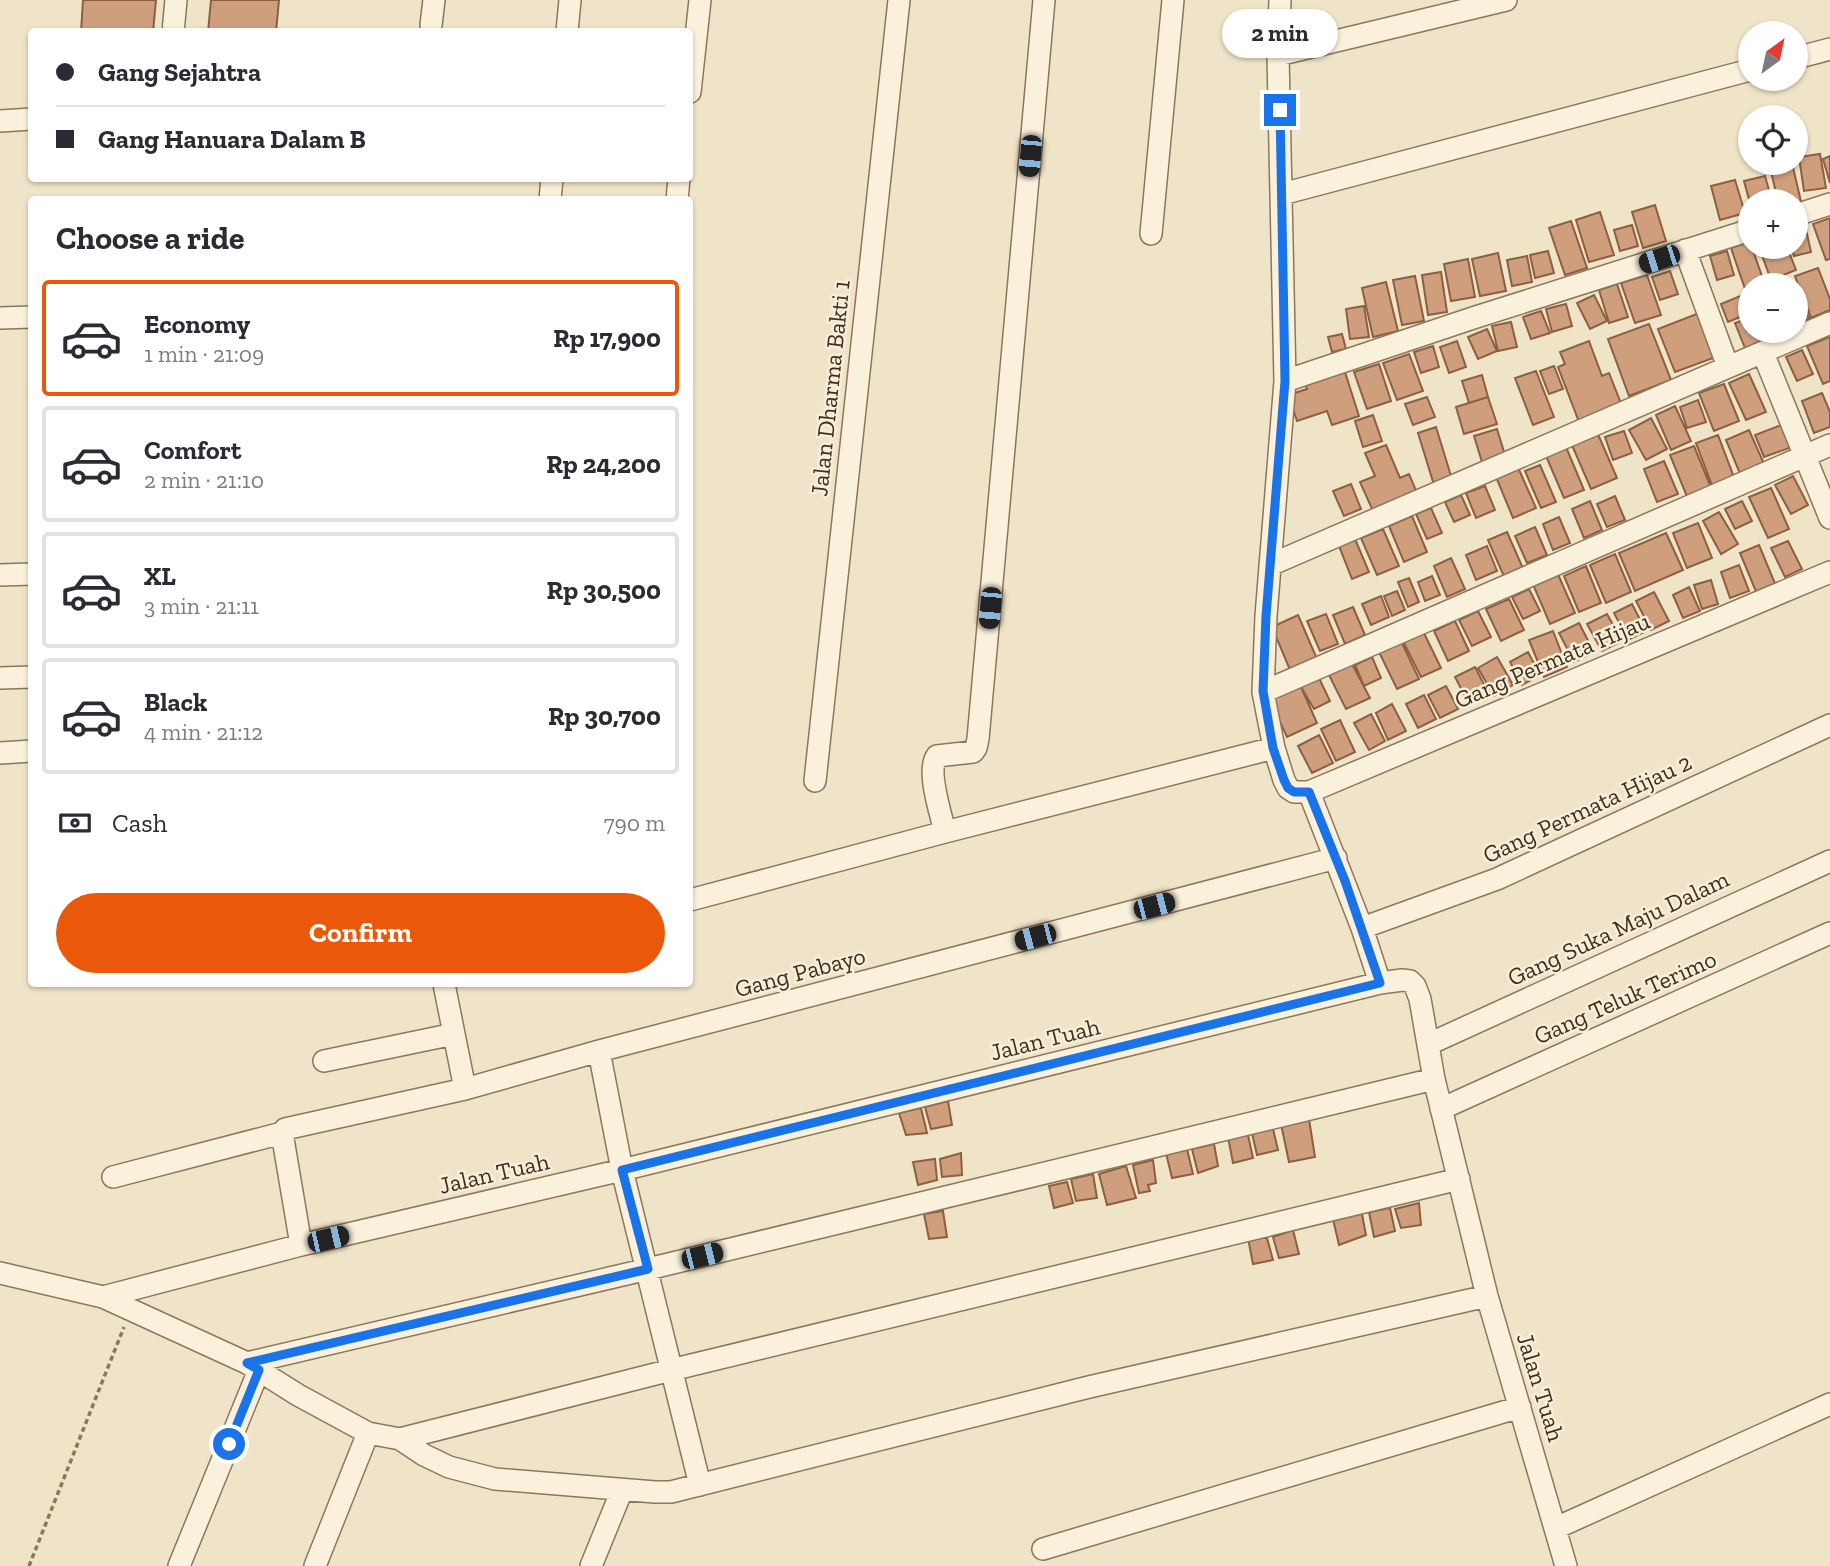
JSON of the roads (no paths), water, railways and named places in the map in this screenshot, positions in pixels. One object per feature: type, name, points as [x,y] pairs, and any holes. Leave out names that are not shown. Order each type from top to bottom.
[{"type":"street","points":[[173,28],[176,0]]},
{"type":"street","points":[[431,25],[434,0]]},
{"type":"street","points":[[567,28],[570,0]]},
{"type":"street","points":[[693,64],[700,0]]},
{"type":"street","name":"Jalan Dharma Bakti 1","points":[[815,781],[899,0]]},
{"type":"street","points":[[945,832],[932,774],[933,760],[937,756],[973,752],[978,739],[1044,0]]},
{"type":"street","points":[[1151,234],[1173,0]]},
{"type":"street","points":[[1280,0],[1278,55],[1285,381],[1263,691],[1273,748],[1284,780],[1288,788],[1301,792],[1336,858],[1380,983]]},
{"type":"street","points":[[1278,55],[1506,0]]},
{"type":"street","points":[[1808,55],[1830,49]]},
{"type":"street","points":[[1282,194],[1738,73]]},
{"type":"street","points":[[0,121],[28,119]]},
{"type":"street","points":[[1808,211],[1830,204]]},
{"type":"street","points":[[1285,381],[1738,233]]},
{"type":"street","points":[[1685,250],[1728,367]]},
{"type":"street","points":[[0,318],[28,317]]},
{"type":"street","points":[[1270,565],[1830,323]]},
{"type":"street","points":[[1763,353],[1830,518]]},
{"type":"street","points":[[1263,691],[1830,445]]},
{"type":"street","name":"Gang Permata Hijau","points":[[1301,792],[1830,572]]},
{"type":"street","points":[[0,575],[28,574]]},
{"type":"street","points":[[0,678],[28,677]]},
{"type":"street","name":"Gang Permata Hijau 2","points":[[1362,928],[1497,879],[1830,725]]},
{"type":"street","points":[[693,899],[1273,748]]},
{"type":"street","points":[[0,753],[28,751]]},
{"type":"street","name":"Gang Pabayo","points":[[113,1177],[282,1135],[285,1129],[465,1088],[1336,858]]},
{"type":"street","name":"Gang Suka Maju Dalam","points":[[1429,1044],[1830,861]]},
{"type":"street","name":"Gang Teluk Terimo","points":[[1441,1109],[1830,933]]},
{"type":"street","name":"Jalan Tuah","points":[[103,1297],[301,1245],[622,1170],[1380,983],[1410,981],[1415,986],[1429,1044],[1434,1079],[1487,1296],[1566,1566]]},
{"type":"street","points":[[445,987],[465,1088]]},
{"type":"street","points":[[324,1061],[454,1034]]},
{"type":"street","points":[[599,1051],[622,1170],[700,1485]]},
{"type":"street","points":[[253,1367],[1434,1079]]},
{"type":"street","points":[[282,1135],[301,1245]]},
{"type":"street","points":[[400,1439],[671,1370],[1459,1179]]},
{"type":"street","points":[[0,1273],[103,1297],[253,1367],[368,1433],[400,1439],[449,1467],[495,1479],[671,1492],[1089,1387],[1487,1296]]},
{"type":"street","points":[[179,1566],[253,1367]]},
{"type":"street","points":[[1556,1528],[1830,1404]]},
{"type":"street","points":[[1043,1549],[1520,1407]]},
{"type":"street","points":[[315,1566],[368,1433]]},
{"type":"street","points":[[591,1566],[622,1490]]}]
